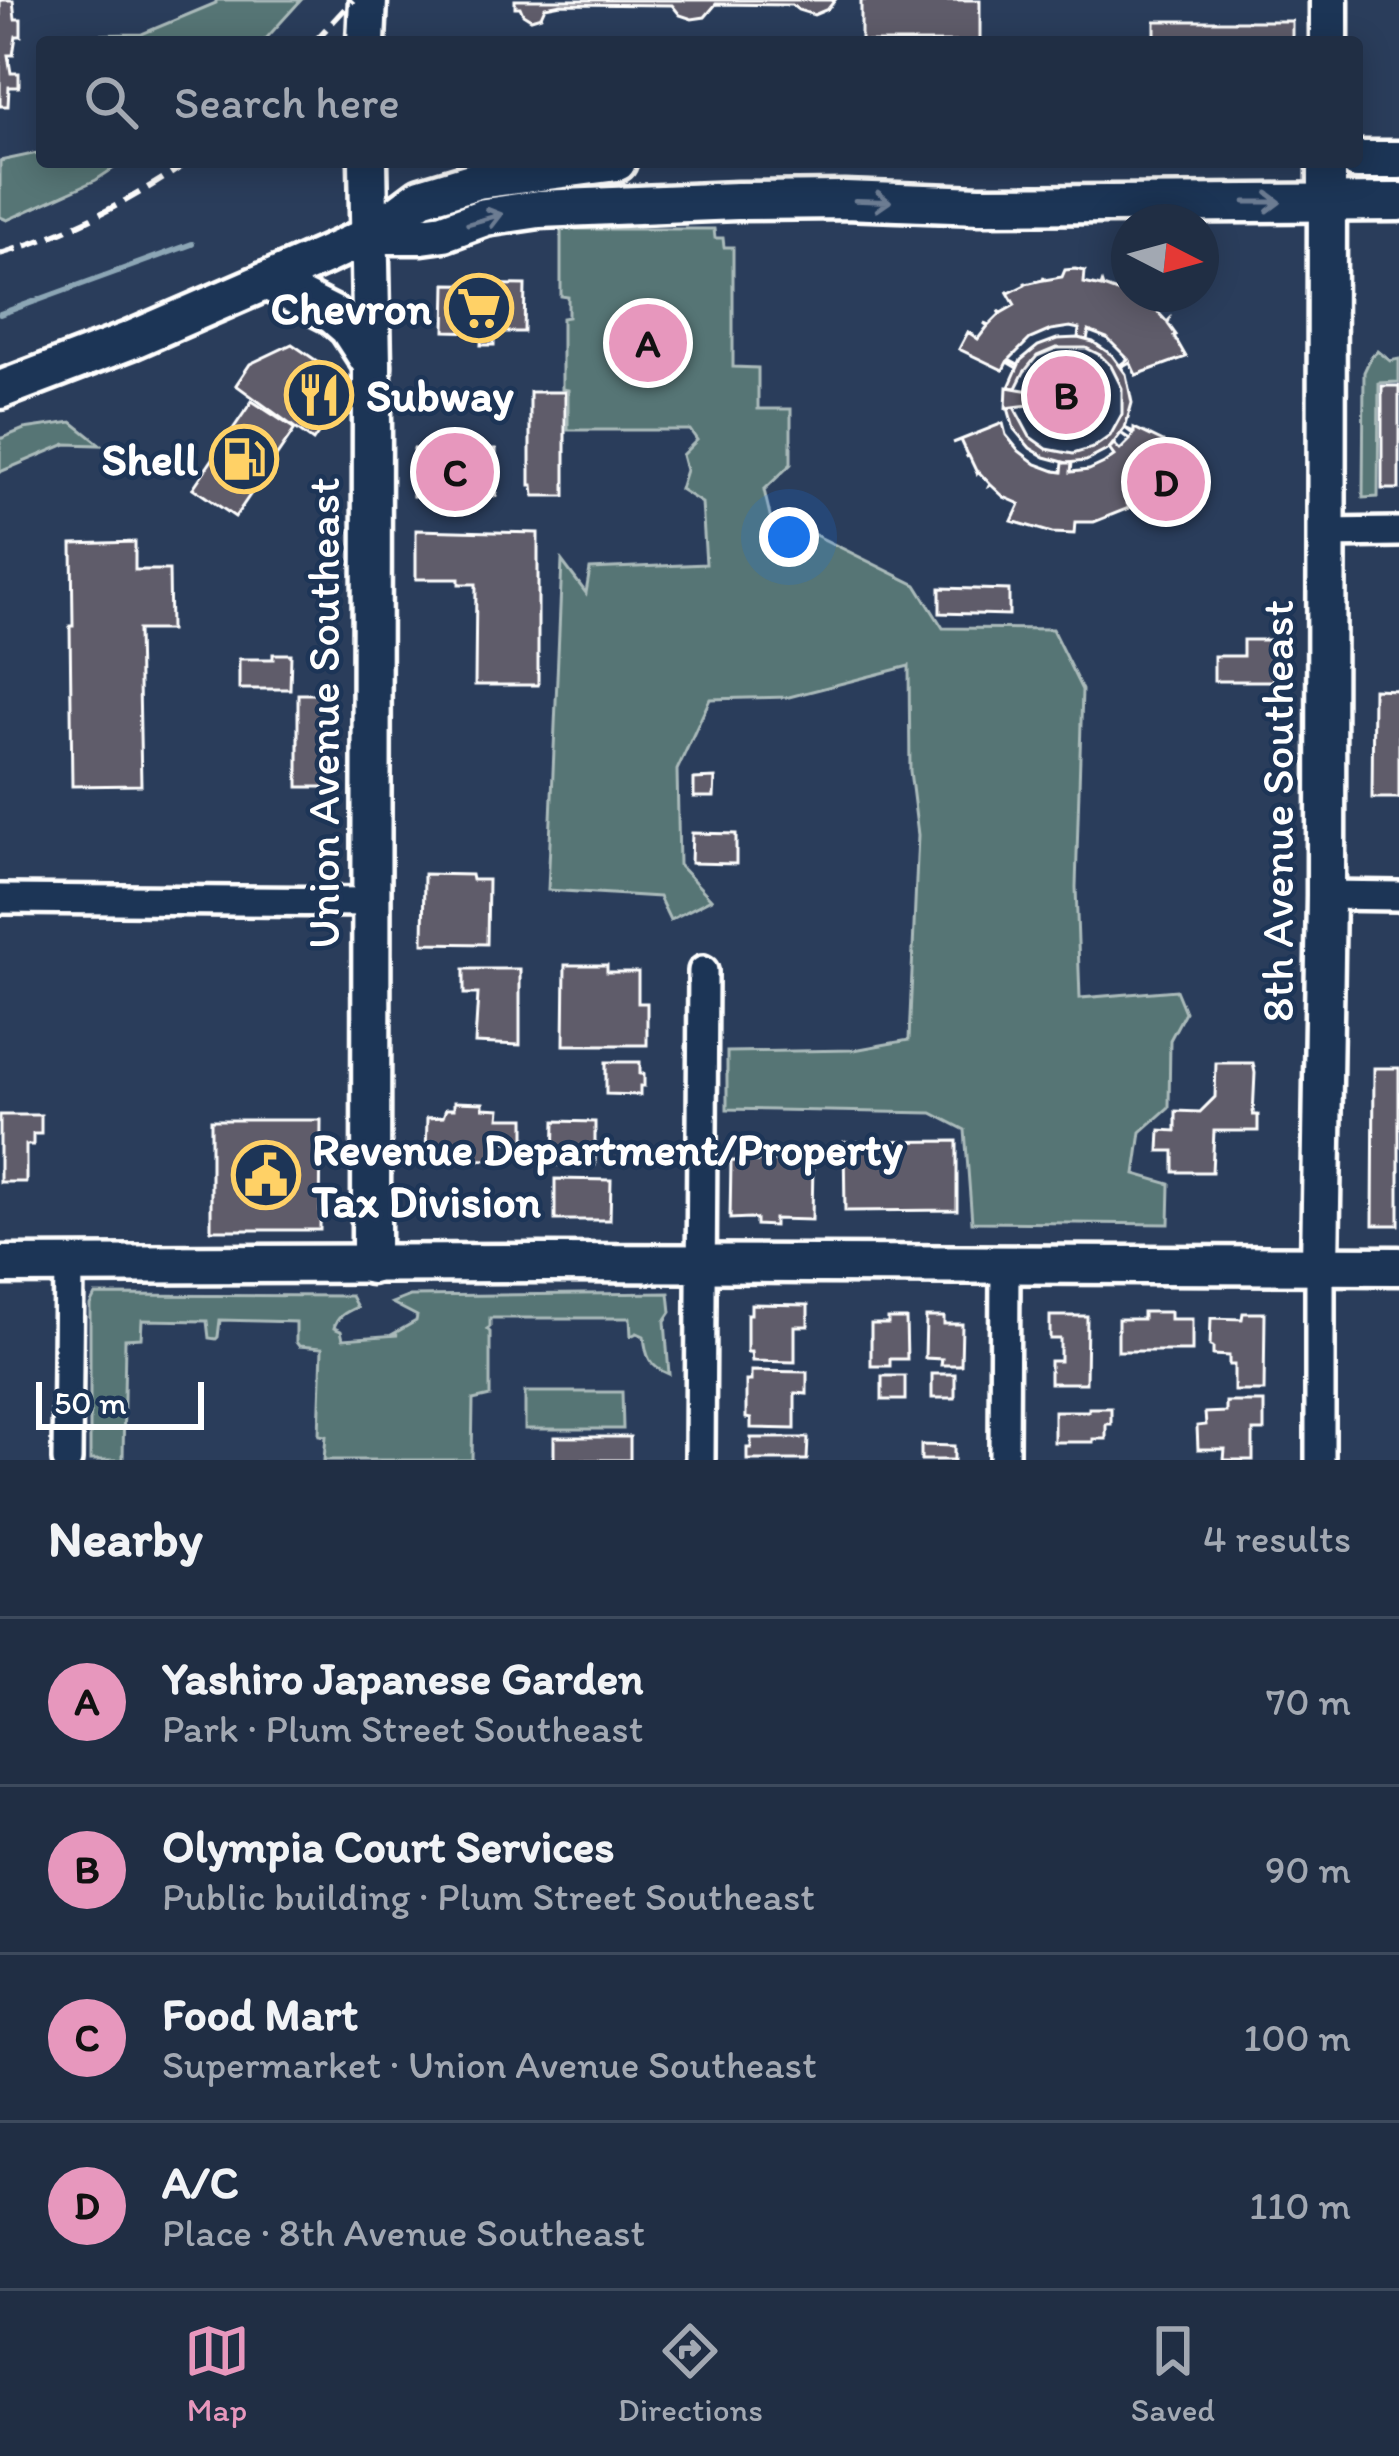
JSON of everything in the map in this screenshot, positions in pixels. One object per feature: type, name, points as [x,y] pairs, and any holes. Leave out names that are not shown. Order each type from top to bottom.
[{"type":"street","points":[[366,36],[368,0]]},
{"type":"street","points":[[1329,0],[1329,36]]},
{"type":"street","points":[[1363,160],[1399,160]]},
{"type":"street","name":"Union Avenue Southeast","points":[[368,168],[371,1265]]},
{"type":"street","points":[[0,390],[131,340],[370,235],[421,197],[478,180],[571,168]]},
{"type":"street","name":"8th Avenue Southeast","points":[[1320,1460],[1328,168]]},
{"type":"street","points":[[370,235],[422,236],[525,210],[691,202],[1399,202]]},
{"type":"street","points":[[266,281],[333,315],[348,328],[372,365]]},
{"type":"street","points":[[1325,532],[1399,532]]},
{"type":"street","points":[[1326,895],[1399,896]]},
{"type":"street","points":[[0,899],[372,902]]},
{"type":"street","points":[[700,1460],[703,971]]},
{"type":"street","points":[[68,1460],[69,1264]]},
{"type":"street","points":[[1004,1460],[1005,1264]]},
{"type":"street","points":[[0,1265],[1399,1266]]},
{"type":"green space","points":[[301,0],[268,36],[63,36],[142,34],[216,3]]},
{"type":"green space","points":[[36,153],[36,168],[114,168],[7,220],[0,217],[0,161]]},
{"type":"green space","points":[[561,229],[714,229],[724,247],[733,247],[733,367],[758,368],[758,409],[791,409],[791,464],[764,490],[773,528],[813,534],[916,585],[943,628],[1052,629],[1082,690],[1076,887],[1080,998],[1176,990],[1185,1012],[1170,1040],[1169,1107],[1141,1132],[1135,1174],[1170,1184],[1169,1224],[972,1222],[965,1130],[932,1113],[727,1109],[727,1052],[854,1050],[909,1040],[918,835],[910,771],[909,666],[789,697],[710,699],[677,770],[679,865],[711,899],[670,920],[659,897],[548,890],[562,561],[586,593],[590,569],[706,564],[702,503],[680,489],[686,470],[682,455],[697,440],[690,430],[568,430],[568,390],[562,389],[562,318],[568,317],[568,297],[561,296]]},
{"type":"green space","points":[[1378,351],[1390,361],[1399,359],[1399,382],[1379,383],[1378,497],[1363,498],[1364,372]]},
{"type":"green space","points":[[72,422],[101,445],[66,444],[0,472],[0,439],[24,429]]},
{"type":"green space","points":[[669,1293],[671,1312],[665,1321],[669,1374],[650,1360],[644,1336],[631,1336],[630,1318],[490,1318],[490,1396],[473,1400],[472,1460],[324,1460],[326,1436],[319,1435],[322,1348],[299,1346],[296,1322],[220,1320],[216,1339],[209,1338],[207,1321],[142,1320],[141,1338],[125,1339],[123,1460],[90,1460],[90,1305],[95,1295],[351,1296],[357,1307],[340,1317],[334,1328],[343,1339],[398,1335],[393,1334],[417,1316],[392,1303],[410,1296]]},
{"type":"green space","points":[[525,1392],[622,1392],[623,1429],[525,1429]]},
{"type":"building","points":[[0,0],[13,0],[15,19],[21,19],[21,36],[16,36],[13,55],[8,55],[11,73],[19,73],[19,87],[9,87],[8,106],[0,106]]},
{"type":"building","points":[[515,0],[835,0],[814,15],[792,5],[716,4],[705,17],[692,19],[680,15],[672,5],[561,4],[545,7],[541,16],[531,19],[515,7]]},
{"type":"building","points":[[861,0],[980,0],[980,36],[861,36]]},
{"type":"building","points":[[1155,21],[1292,21],[1292,36],[1155,36]]},
{"type":"building","points":[[1065,270],[1085,271],[1084,283],[1111,290],[1111,312],[1158,312],[1169,320],[1186,357],[1136,375],[1130,362],[1121,367],[1128,359],[1107,338],[1089,331],[1087,340],[1078,338],[1079,329],[1070,327],[1030,339],[1009,360],[1017,368],[1007,362],[1003,370],[959,349],[968,332],[978,339],[988,326],[984,323],[989,325],[998,311],[1015,305],[1007,291],[1044,277],[1062,277]]},
{"type":"building","points":[[446,284],[525,285],[524,332],[494,332],[494,345],[481,345],[482,332],[445,331]]},
{"type":"building","points":[[1078,338],[1112,355],[1126,374],[1132,403],[1125,428],[1109,449],[1086,461],[1067,463],[1030,448],[1014,429],[1008,408],[1014,407],[1030,437],[1047,449],[1073,454],[1093,448],[1110,436],[1122,414],[1122,388],[1111,366],[1086,348],[1056,348],[1037,356],[1016,388],[1009,387],[1021,360],[1038,346]]},
{"type":"building","points":[[292,344],[333,372],[329,418],[313,441],[236,385],[250,364]]},
{"type":"building","points":[[1064,367],[1066,377],[1072,377],[1075,368],[1074,377],[1079,379],[1084,371],[1081,379],[1086,383],[1092,377],[1087,384],[1091,389],[1099,385],[1091,391],[1103,397],[1093,398],[1093,404],[1103,407],[1092,405],[1090,411],[1099,416],[1090,412],[1086,417],[1091,425],[1085,418],[1079,422],[1082,430],[1078,422],[1072,423],[1072,433],[1071,423],[1064,423],[1061,432],[1045,423],[1039,409],[1030,411],[1029,405],[1006,408],[1007,387],[1039,388],[1047,376]]},
{"type":"building","points":[[1382,386],[1399,386],[1399,489],[1382,489]]},
{"type":"building","points":[[530,392],[565,392],[565,496],[534,496],[530,485]]},
{"type":"building","name":"Shell","points":[[252,401],[295,429],[235,517],[193,488]]},
{"type":"building","points":[[1003,423],[1019,451],[1055,471],[1062,472],[1063,463],[1072,463],[1071,472],[1104,463],[1114,456],[1109,449],[1114,444],[1120,450],[1130,440],[1122,434],[1130,439],[1133,434],[1125,428],[1184,452],[1170,447],[1153,477],[1124,497],[1129,508],[1094,522],[1075,522],[1074,534],[1052,533],[1012,521],[1020,504],[1004,497],[977,473],[961,440],[953,443]]},
{"type":"building","points":[[414,449],[496,449],[496,496],[413,496]]},
{"type":"building","points":[[416,530],[538,533],[538,685],[475,685],[476,584],[416,579]]},
{"type":"building","points":[[135,542],[135,570],[169,570],[170,630],[138,630],[141,785],[72,786],[72,544]]},
{"type":"building","points":[[940,588],[1009,590],[1009,615],[940,613]]},
{"type":"building","points":[[1243,640],[1274,640],[1273,681],[1214,681],[1214,656],[1243,656]]},
{"type":"building","points":[[273,654],[291,654],[290,689],[239,689],[239,659],[273,659]]},
{"type":"building","points":[[1373,689],[1399,690],[1399,798],[1372,798]]},
{"type":"building","points":[[298,694],[331,694],[332,787],[298,787]]},
{"type":"building","points":[[715,778],[714,797],[694,797],[694,779]]},
{"type":"building","points":[[692,833],[736,834],[736,864],[691,863]]},
{"type":"building","points":[[424,874],[488,880],[487,944],[423,943]]},
{"type":"building","points":[[565,965],[607,965],[607,972],[638,972],[638,1003],[647,1003],[647,1045],[564,1045]]},
{"type":"building","points":[[464,969],[520,969],[520,1045],[475,1043],[478,994],[464,994]]},
{"type":"building","points":[[606,1062],[640,1062],[644,1086],[640,1086],[640,1095],[606,1094]]},
{"type":"building","points":[[1216,1063],[1253,1063],[1253,1115],[1258,1115],[1258,1131],[1214,1131],[1212,1172],[1174,1172],[1174,1151],[1159,1151],[1160,1130],[1176,1131],[1176,1111],[1200,1112],[1215,1097]]},
{"type":"building","points":[[1374,1068],[1399,1068],[1399,1225],[1373,1225]]},
{"type":"building","points":[[454,1102],[500,1109],[499,1118],[525,1118],[525,1142],[499,1142],[499,1160],[426,1159],[427,1118],[443,1117],[446,1109],[454,1109]]},
{"type":"building","points":[[0,1115],[41,1115],[41,1134],[33,1134],[33,1145],[26,1145],[26,1182],[0,1182]]},
{"type":"building","name":"Revenue Department/Property Tax Division","points":[[211,1120],[321,1120],[320,1230],[211,1230]]},
{"type":"building","points":[[555,1121],[595,1122],[595,1165],[554,1165]]},
{"type":"building","points":[[957,1141],[957,1210],[845,1211],[844,1142]]},
{"type":"building","points":[[731,1161],[813,1162],[812,1220],[774,1219],[774,1226],[756,1225],[756,1219],[750,1218],[730,1219]]},
{"type":"building","points":[[555,1179],[611,1180],[610,1220],[555,1220]]},
{"type":"building","points":[[751,1304],[808,1305],[808,1326],[795,1326],[795,1362],[752,1361],[747,1352]]},
{"type":"building","points":[[1143,1312],[1170,1312],[1170,1319],[1192,1319],[1192,1351],[1118,1351],[1118,1319],[1143,1319]]},
{"type":"building","points":[[1243,1313],[1265,1313],[1264,1391],[1234,1391],[1234,1365],[1229,1365],[1229,1356],[1213,1355],[1210,1346],[1211,1318],[1242,1319]]},
{"type":"building","points":[[1050,1316],[1087,1316],[1086,1383],[1050,1383],[1050,1361],[1060,1361],[1060,1339],[1050,1339]]},
{"type":"building","points":[[926,1317],[962,1324],[961,1365],[941,1365],[942,1359],[925,1358]]},
{"type":"building","points":[[888,1319],[906,1319],[907,1359],[890,1359],[890,1366],[871,1366],[871,1324],[888,1324]]},
{"type":"building","points":[[751,1371],[807,1372],[807,1394],[795,1393],[795,1429],[751,1428],[751,1419],[746,1418],[746,1381],[751,1381]]},
{"type":"building","points":[[932,1374],[955,1374],[955,1398],[932,1398]]},
{"type":"building","points":[[882,1376],[905,1376],[905,1400],[882,1400]]},
{"type":"building","points":[[1226,1402],[1264,1402],[1264,1431],[1253,1431],[1253,1460],[1224,1460],[1225,1449],[1198,1449],[1197,1426],[1206,1425],[1205,1413],[1226,1412]]},
{"type":"building","points":[[1111,1408],[1106,1439],[1054,1442],[1054,1411]]},
{"type":"building","points":[[554,1437],[630,1437],[630,1460],[554,1460]]},
{"type":"building","points":[[751,1438],[808,1438],[807,1460],[747,1460]]},
{"type":"building","points":[[921,1445],[954,1446],[954,1460],[921,1460]]},
{"type":"waterway","points":[[0,314],[192,244]]},
{"type":"railway","points":[[320,36],[353,0]]},
{"type":"railway","points":[[0,254],[98,215],[179,168]]},
{"type":"place","name":"Chevron","points":[[479,308]]},
{"type":"place","name":"Yashiro Japanese Garden","points":[[648,343]]},
{"type":"place","name":"Subway","points":[[319,395]]},
{"type":"place","name":"Olympia Court Services","points":[[1066,395]]},
{"type":"place","name":"Shell","points":[[244,459]]},
{"type":"place","name":"Food Mart","points":[[455,472]]},
{"type":"place","name":"A/C","points":[[1166,482]]},
{"type":"place","name":"Revenue Department/Property Tax Division","points":[[266,1175]]}]
